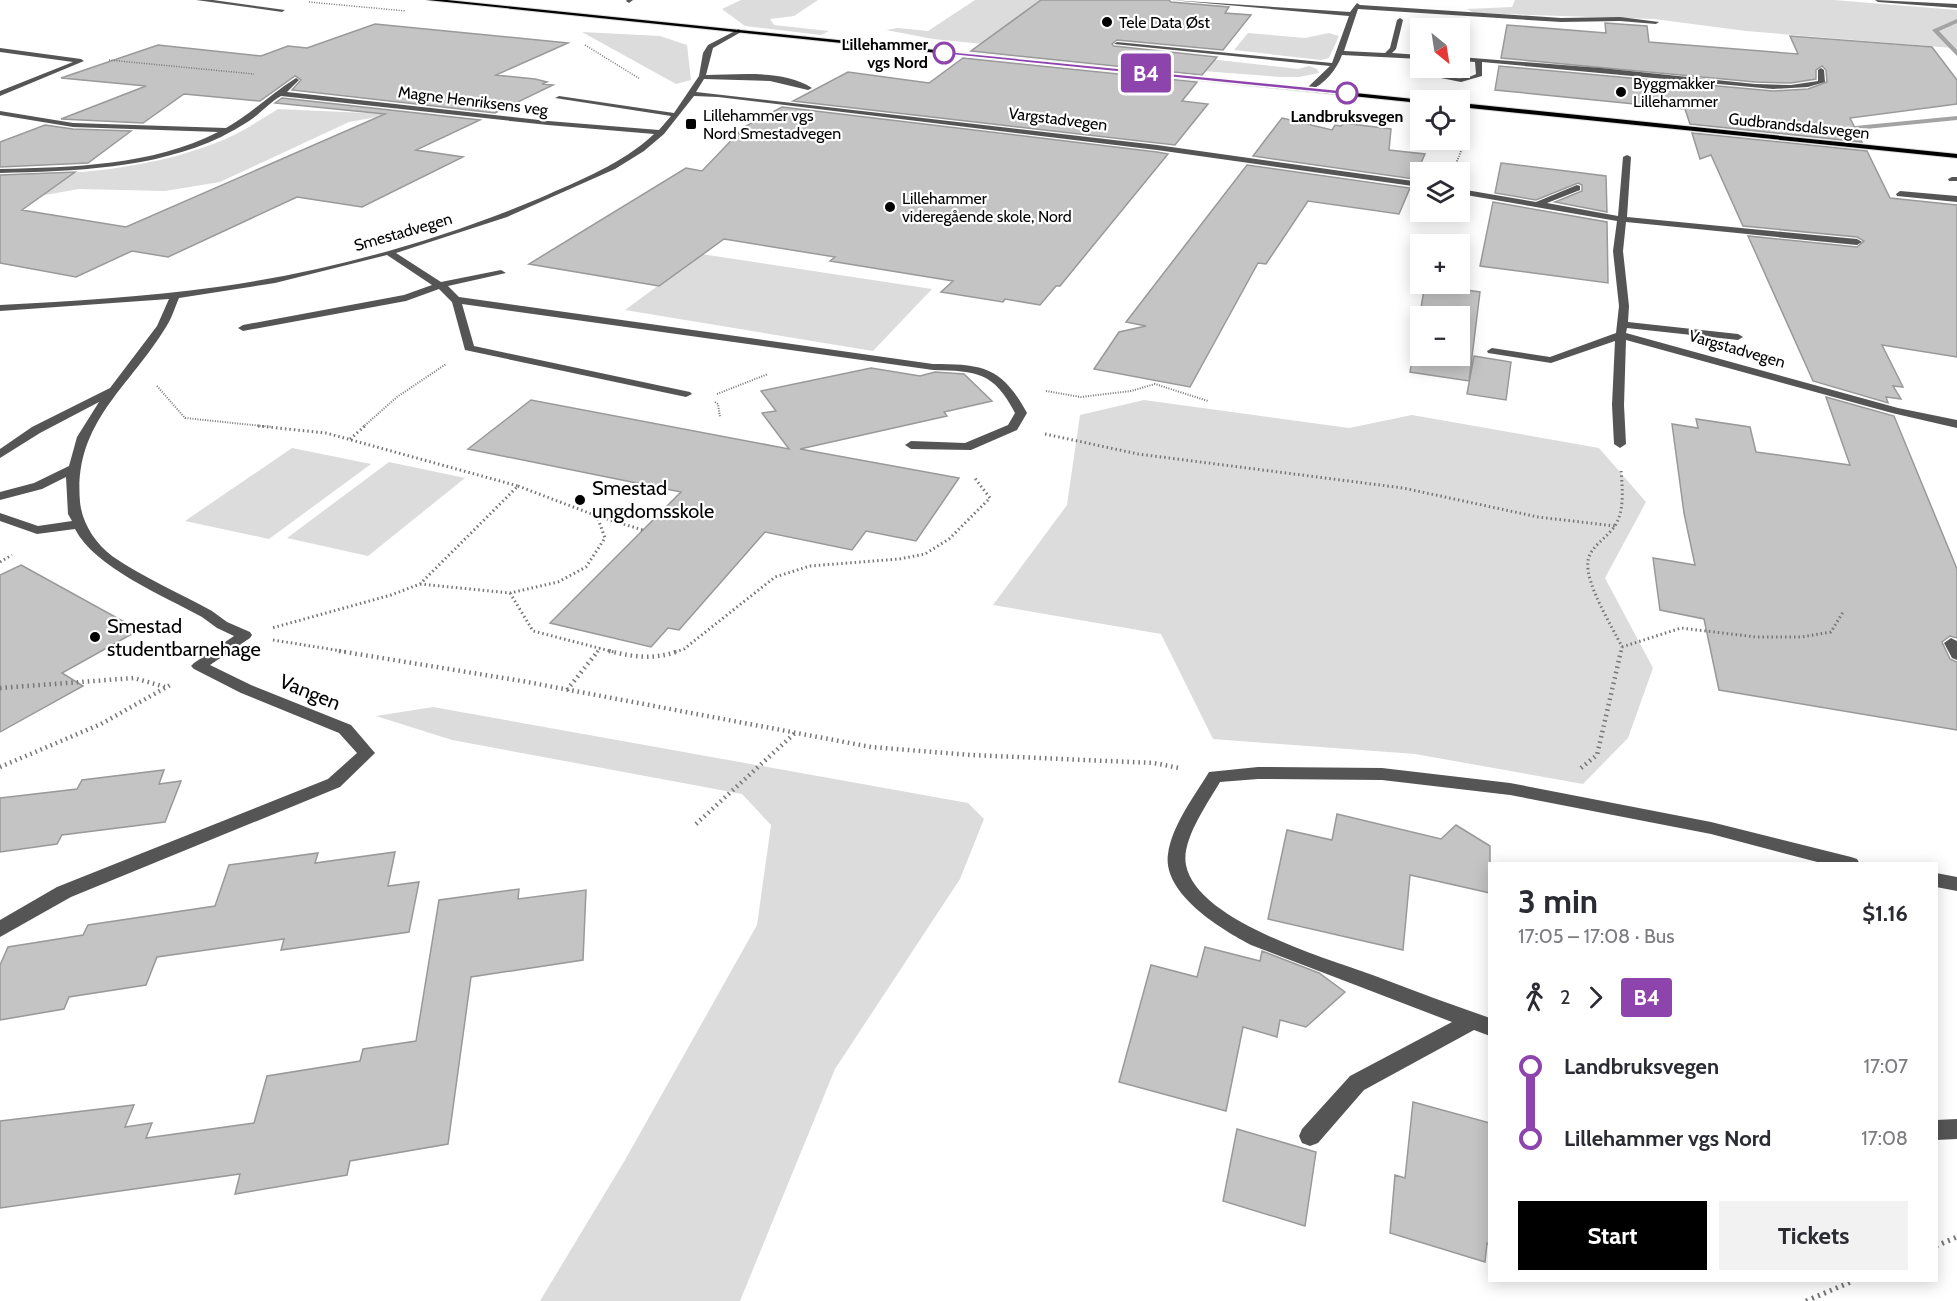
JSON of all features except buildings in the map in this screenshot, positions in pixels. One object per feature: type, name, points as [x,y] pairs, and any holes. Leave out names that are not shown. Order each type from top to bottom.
[{"type":"main road","points":[[430,0],[1410,100]]},
{"type":"main road","name":"Gudbrandsdalsvegen","points":[[1470,106],[1957,156]]},
{"type":"street","points":[[199,0],[282,10]]},
{"type":"street","points":[[1174,0],[1352,14]]},
{"type":"street","points":[[1878,0],[1955,4]]},
{"type":"street","points":[[1309,89],[1326,78],[1336,65],[1352,14],[1358,3],[1561,20],[1620,19],[1656,22]]},
{"type":"street","points":[[1387,56],[1393,49],[1400,20]]},
{"type":"street","name":"Smestadvegen","points":[[0,308],[176,294],[247,285],[390,253],[490,221],[532,205],[629,158],[661,132],[676,115],[702,77],[708,49],[739,31]]},
{"type":"street","points":[[1117,44],[1336,65]]},
{"type":"street","points":[[0,50],[81,61],[0,94]]},
{"type":"street","points":[[1341,53],[1410,57]]},
{"type":"street","points":[[1470,60],[1808,87],[1822,82],[1821,70]]},
{"type":"street","points":[[1443,78],[1475,79],[1480,75],[1478,60]]},
{"type":"street","points":[[702,77],[774,80],[798,83],[808,88]]},
{"type":"street","points":[[0,171],[76,168],[132,161],[184,150],[248,118],[263,104],[282,94],[296,80]]},
{"type":"street","name":"Magne Henriksens veg","points":[[282,94],[548,123],[661,132]]},
{"type":"street","name":"Vargstadvegen","points":[[691,94],[943,120],[1283,163],[1410,183]]},
{"type":"street","points":[[559,98],[676,115]]},
{"type":"street","points":[[0,113],[73,125],[228,130]]},
{"type":"street","points":[[1620,444],[1618,405],[1624,306],[1618,251],[1627,157]]},
{"type":"street","points":[[1538,205],[1577,188]]},
{"type":"street","points":[[1470,193],[1622,219],[1857,242]]},
{"type":"street","points":[[1900,194],[1957,199]]},
{"type":"street","points":[[390,253],[401,263],[440,285],[456,300],[469,348],[686,394]]},
{"type":"street","points":[[243,328],[406,298],[440,285],[501,273]]},
{"type":"street","points":[[176,294],[162,326],[114,390],[83,437],[72,479],[75,514],[86,537],[106,558],[207,614],[222,625],[245,635]]},
{"type":"street","points":[[456,300],[933,367],[956,366],[996,378],[1014,399],[1021,413],[1013,428],[967,447],[911,446]]},
{"type":"street","points":[[1492,351],[1551,360],[1622,329],[1738,337]]},
{"type":"street","name":"Vargstadvegen","points":[[1622,329],[1896,411],[1957,424]]},
{"type":"street","points":[[0,454],[36,430],[114,390]]},
{"type":"street","points":[[0,496],[38,486],[75,468]]},
{"type":"street","points":[[0,517],[37,530],[80,524]]},
{"type":"street","points":[[199,666],[245,635]]},
{"type":"street","name":"Vangen","points":[[0,929],[64,892],[334,783],[367,753],[345,729],[246,689],[199,666]]},
{"type":"street","points":[[1481,1024],[1279,949],[1241,932],[1202,904],[1187,887],[1177,866],[1177,849],[1215,776],[1258,773],[1382,774],[1510,789],[1711,828],[1843,862]]},
{"type":"street","points":[[1938,880],[1957,884]]},
{"type":"street","points":[[1310,1136],[1357,1083],[1481,1024]]},
{"type":"street","points":[[1938,1130],[1957,1128]]},
{"type":"path","points":[[578,41],[639,78],[691,94]]},
{"type":"path","points":[[1456,162],[1471,125]]},
{"type":"path","points":[[350,439],[397,397],[469,348]]},
{"type":"path","points":[[138,359],[157,387],[185,418],[326,433],[518,486],[597,516],[643,530]]},
{"type":"path","points":[[996,378],[1020,386],[1081,397],[1131,391],[1155,384],[1208,401]]},
{"type":"path","points":[[1013,428],[1138,454],[1403,488],[1538,517],[1615,526]]},
{"type":"path","points":[[1573,774],[1597,755],[1622,647],[1591,582],[1588,561],[1592,551],[1615,526],[1619,517],[1622,496],[1620,444]]},
{"type":"path","points":[[510,593],[533,631],[632,657],[662,657],[684,649],[775,577],[810,566],[898,559],[926,554],[949,539],[990,498],[971,473],[971,457],[967,447]]},
{"type":"path","points":[[245,635],[391,595],[420,584],[518,486]]},
{"type":"path","points":[[420,584],[510,593],[558,582],[586,567],[605,538],[597,516]]},
{"type":"path","points":[[1622,647],[1681,628],[1756,637],[1801,637],[1831,632],[1843,612]]},
{"type":"path","points":[[245,635],[567,690],[871,747],[971,755],[1154,763],[1215,776]]},
{"type":"path","points":[[567,690],[600,648]]},
{"type":"path","points":[[0,767],[101,724],[199,666]]},
{"type":"path","points":[[0,688],[134,678],[166,687]]},
{"type":"path","points":[[696,824],[795,733]]},
{"type":"path","points":[[1938,1245],[1957,1237]]},
{"type":"path","points":[[1806,1301],[1851,1282]]},
{"type":"shaded area","points":[[741,0],[818,0],[794,16],[770,19],[774,25],[829,31],[821,35],[745,26],[722,9]]},
{"type":"shaded area","points":[[975,0],[1040,0],[1000,30],[1088,39],[1083,45],[1298,69],[1309,66],[1317,69],[1319,73],[1299,77],[1281,77],[1097,63],[1034,49],[933,39],[886,30],[898,28],[928,31]]},
{"type":"shaded area","points":[[1515,0],[1834,0],[1957,10],[1957,54],[1952,48],[1746,31],[1654,19],[1474,13],[1467,9],[1512,7]]},
{"type":"shaded area","points":[[582,32],[660,36],[687,45],[691,80],[676,84]]},
{"type":"shaded area","points":[[1248,33],[1305,38],[1329,33],[1339,36],[1329,58],[1321,60],[1234,50]]},
{"type":"shaded area","points":[[278,109],[432,116],[377,117],[349,122],[220,182],[165,191],[79,189],[0,203],[0,177],[81,172],[161,160],[222,141]]},
{"type":"shaded area","points":[[701,254],[932,289],[873,351],[625,310]]},
{"type":"shaded area","points":[[1144,400],[1349,428],[1412,415],[1599,448],[1646,502],[1605,578],[1653,668],[1628,738],[1583,784],[1415,754],[1213,739],[1161,634],[993,605],[1067,505],[1080,415]]},
{"type":"shaded area","points":[[292,448],[371,464],[269,539],[185,521]]},
{"type":"shaded area","points":[[389,462],[465,478],[368,556],[287,538]]},
{"type":"shaded area","points":[[433,707],[968,803],[984,819],[960,879],[835,1069],[740,1301],[540,1301],[625,1160],[757,925],[771,825],[742,794],[452,740],[376,716]]},
{"type":"waterway","points":[[1957,21],[1935,30],[1957,54]]},
{"type":"waterway","points":[[1835,130],[1957,118]]},
{"type":"bus line","name":"B4","points":[[944,53],[1347,93]]},
{"type":"place","name":"Tele Data Øst","points":[[1107,22]]},
{"type":"place","name":"Lillehammer vgs Nord","points":[[944,53]]},
{"type":"place","name":"Byggmakker Lillehammer","points":[[1621,92]]},
{"type":"place","name":"Landbruksvegen","points":[[1347,93]]},
{"type":"place","name":"Lillehammer vgs Nord Smestadvegen","points":[[691,124]]},
{"type":"place","name":"Lillehammer videregående skole, Nord","points":[[890,207]]},
{"type":"place","name":"Smestad ungdomsskole","points":[[580,500]]},
{"type":"place","name":"Smestad studentbarnehage","points":[[95,637]]}]
